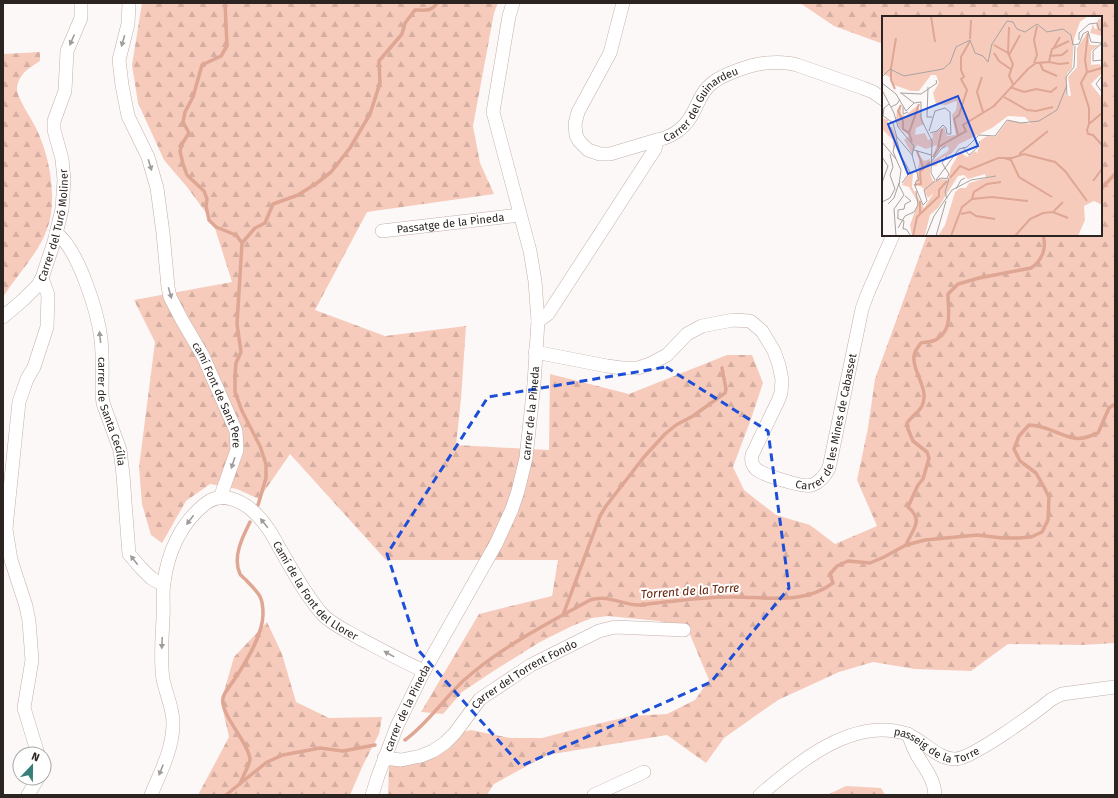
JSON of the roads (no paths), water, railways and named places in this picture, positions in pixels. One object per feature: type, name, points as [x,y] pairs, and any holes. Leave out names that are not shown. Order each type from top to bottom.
[{"type":"street","name":"Carrer del Turó Moliner","points":[[3,317],[33,291],[42,278],[56,233],[62,209],[64,175],[62,159],[54,130],[54,121],[65,91],[67,52],[81,18],[82,3]]},
{"type":"street","name":"camí Font de Sant Pere","points":[[129,3],[128,24],[120,51],[119,60],[122,85],[128,116],[148,158],[157,188],[170,297],[203,356],[236,431],[237,450],[220,498]]},
{"type":"street","name":"carrer de la Pineda","points":[[372,795],[384,758],[397,726],[424,671],[496,544],[512,509],[526,458],[534,384],[538,321],[535,281],[530,251],[493,112],[509,16],[513,3]]},
{"type":"street","points":[[623,3],[610,53],[578,112],[575,124],[576,135],[579,141],[588,150],[600,154],[610,154],[657,140]]},
{"type":"street","name":"Carrer del Guinardeu","points":[[538,321],[548,314],[655,149],[657,140],[666,138],[683,128],[694,113],[705,90],[714,81],[725,75],[765,63],[787,62],[873,92],[882,98]]},
{"type":"street","name":"Passatge de la Pineda","points":[[382,231],[520,215]]},
{"type":"street","name":"carrer de Santa Cecília","points":[[56,233],[62,237],[76,260],[98,319],[101,340],[103,403],[120,450],[129,554],[151,578],[158,582],[164,581]]},
{"type":"street","name":"Carrer de les Mines de Cabasset","points":[[535,352],[607,366],[638,368],[652,364],[667,355],[687,334],[702,326],[733,320],[750,321],[762,331],[774,351],[782,380],[781,393],[778,401],[751,460],[757,470],[793,483],[805,486],[811,485],[821,480],[829,468],[862,309],[894,236]]},
{"type":"street","points":[[36,746],[24,708],[32,660],[29,621],[26,606],[11,560],[6,523],[19,402],[27,379],[34,367],[47,327],[48,295],[42,278]]},
{"type":"street","points":[[151,795],[171,747],[173,727],[172,710],[162,672],[161,644],[164,581],[171,551],[185,526],[196,511],[209,501],[220,498]]},
{"type":"street","name":"Camí de la Font del Llorer","points":[[220,498],[228,498],[242,503],[255,513],[272,534],[312,601],[329,620],[395,657],[424,671]]},
{"type":"street","name":"Carrer del Torrent Fondo","points":[[384,758],[401,760],[421,756],[433,751],[445,743],[455,733],[480,699],[531,665],[599,631],[615,627],[684,630]]},
{"type":"street","name":"passeig de la Torre","points":[[760,795],[804,759],[846,738],[870,731],[896,731],[908,734],[943,756],[955,759],[961,758],[976,752],[1052,699],[1062,694],[1115,687]]},
{"type":"street","points":[[908,734],[916,753],[934,786],[935,795]]},
{"type":"street","points":[[594,795],[644,772]]},
{"type":"street","points":[[28,795],[33,786]]},
{"type":"waterway","points":[[225,3],[227,46],[221,56],[202,65],[193,97],[185,112],[183,122],[189,133],[182,144],[180,151],[187,175],[204,191],[207,199],[206,206],[209,220],[216,227],[236,235],[242,243],[237,324],[241,352],[236,363],[235,392],[242,411],[260,446],[266,464],[266,478],[258,505]]},
{"type":"waterway","points":[[242,243],[255,228],[265,223],[273,204],[298,195],[331,172],[350,148],[370,114],[380,83],[379,61],[402,34],[405,23],[415,10],[430,9],[437,3]]},
{"type":"waterway","points":[[1102,188],[1115,174]]},
{"type":"waterway","points":[[906,545],[916,525],[915,516],[908,507],[918,485],[923,479],[929,458],[927,452],[913,441],[907,423],[921,408],[924,400],[924,393],[914,362],[915,351],[921,343],[935,340],[942,335],[948,325],[948,294],[958,284],[979,278],[1031,268],[1038,262],[1043,254],[1043,236]]},
{"type":"waterway","points":[[563,615],[600,516],[606,506],[644,457],[665,434],[676,425],[693,416],[725,393],[726,389],[722,368]]},
{"type":"waterway","name":"Torrent de la Torre","points":[[405,740],[421,727],[463,681],[478,669],[524,637],[590,600],[603,598],[632,605],[639,605],[718,597],[796,597],[809,595],[833,583],[830,574],[837,566],[848,561],[870,563],[906,545],[925,540],[977,535],[1002,538],[1031,537],[1042,532],[1048,520],[1049,497],[1036,473],[1020,461],[1014,449],[1019,436],[1029,425],[1046,428],[1074,438],[1089,436],[1098,433],[1109,408],[1115,404]]},
{"type":"waterway","points":[[240,784],[250,759],[245,744],[226,712],[223,705],[223,698],[253,648],[262,622],[263,608],[261,598],[257,591],[240,575],[237,561],[239,547],[250,522]]},
{"type":"waterway","name":"Torrent de la Torre","points":[[226,795],[267,762],[283,755],[320,748],[343,751],[375,745]]}]
